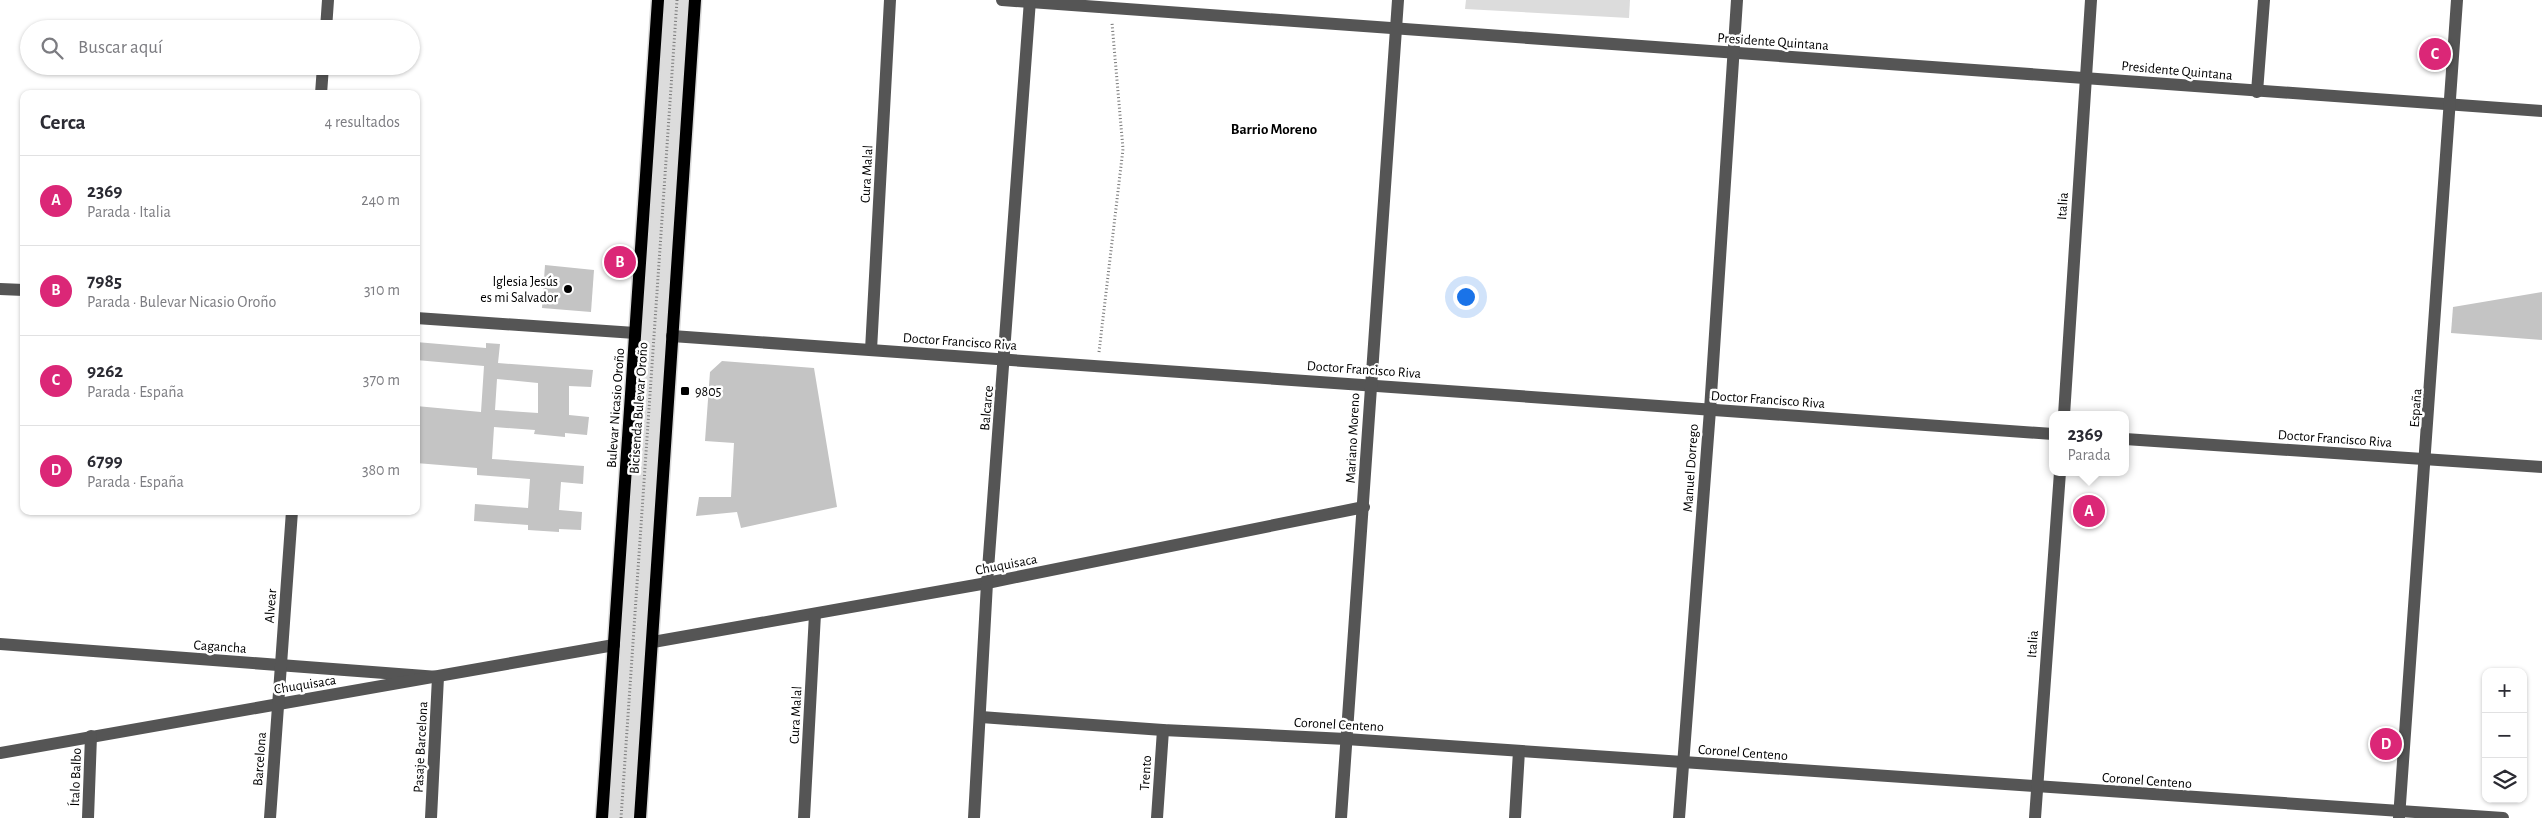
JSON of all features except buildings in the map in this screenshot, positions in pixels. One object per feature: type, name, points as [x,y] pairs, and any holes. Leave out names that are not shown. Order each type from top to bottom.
[{"type":"main road","name":"Bulevar Nicasio Oroño","points":[[602,818],[658,0]]},
{"type":"main road","points":[[640,818],[695,0]]},
{"type":"street","points":[[327,20],[328,0]]},
{"type":"street","name":"Cura Malal","points":[[871,350],[890,0]]},
{"type":"street","name":"Presidente Quintana","points":[[1002,0],[2257,92],[2542,111]]},
{"type":"street","name":"Mariano Moreno","points":[[1340,818],[1364,506],[1370,384],[1398,0]]},
{"type":"street","name":"Manuel Dorrego","points":[[1679,818],[1710,410],[1736,0]]},
{"type":"street","name":"Italia","points":[[2064,411],[2091,0]]},
{"type":"street","points":[[2257,92],[2264,0]]},
{"type":"street","name":"España","points":[[2399,815],[2426,459],[2457,0]]},
{"type":"street","name":"Balcarce","points":[[974,818],[987,583],[1030,1]]},
{"type":"street","points":[[321,90],[322,75]]},
{"type":"street","points":[[0,289],[20,290]]},
{"type":"street","points":[[420,318],[635,333]]},
{"type":"street","name":"Doctor Francisco Riva","points":[[672,336],[1370,384],[2049,434]]},
{"type":"street","name":"Doctor Francisco Riva","points":[[2129,439],[2542,467]]},
{"type":"street","name":"Italia","points":[[2035,818],[2060,476]]},
{"type":"street","name":"Chuquisaca","points":[[653,642],[987,583],[1364,506]]},
{"type":"street","name":"Alvear","points":[[278,703],[292,515]]},
{"type":"street","name":"Cura Malal","points":[[804,818],[815,614]]},
{"type":"street","name":"Cagancha","points":[[0,644],[438,677]]},
{"type":"street","name":"Chuquisaca","points":[[0,753],[614,645]]},
{"type":"street","name":"Pasaje Barcelona","points":[[431,818],[438,677]]},
{"type":"street","name":"Barcelona","points":[[270,818],[278,703]]},
{"type":"street","name":"Coronel Centeno","points":[[981,717],[1163,730],[1346,739],[2399,815],[2503,818]]},
{"type":"street","name":"Trento","points":[[1157,818],[1163,730]]},
{"type":"street","name":"Ítalo Balbo","points":[[88,818],[91,736]]},
{"type":"street","points":[[1515,818],[1519,751]]},
{"type":"path","name":"Bicisenda Bulevar Oroño","points":[[621,818],[677,0]]},
{"type":"path","points":[[1097,365],[1122,150],[1111,8]]},
{"type":"shaded area","points":[[658,0],[695,0],[640,818],[602,818]]},
{"type":"shaded area","points":[[1466,0],[1630,0],[1629,18],[1465,9]]},
{"type":"place","name":"9262","points":[[2435,54]]},
{"type":"place","name":"7985","points":[[620,262]]},
{"type":"place","name":"Iglesia Jesús es mi Salvador","points":[[568,289]]},
{"type":"place","name":"9805","points":[[685,391]]},
{"type":"place","name":"2369","points":[[2089,511]]},
{"type":"place","name":"6799","points":[[2386,744]]},
{"type":"district","name":"Barrio Moreno","points":[[1274,129]]}]
